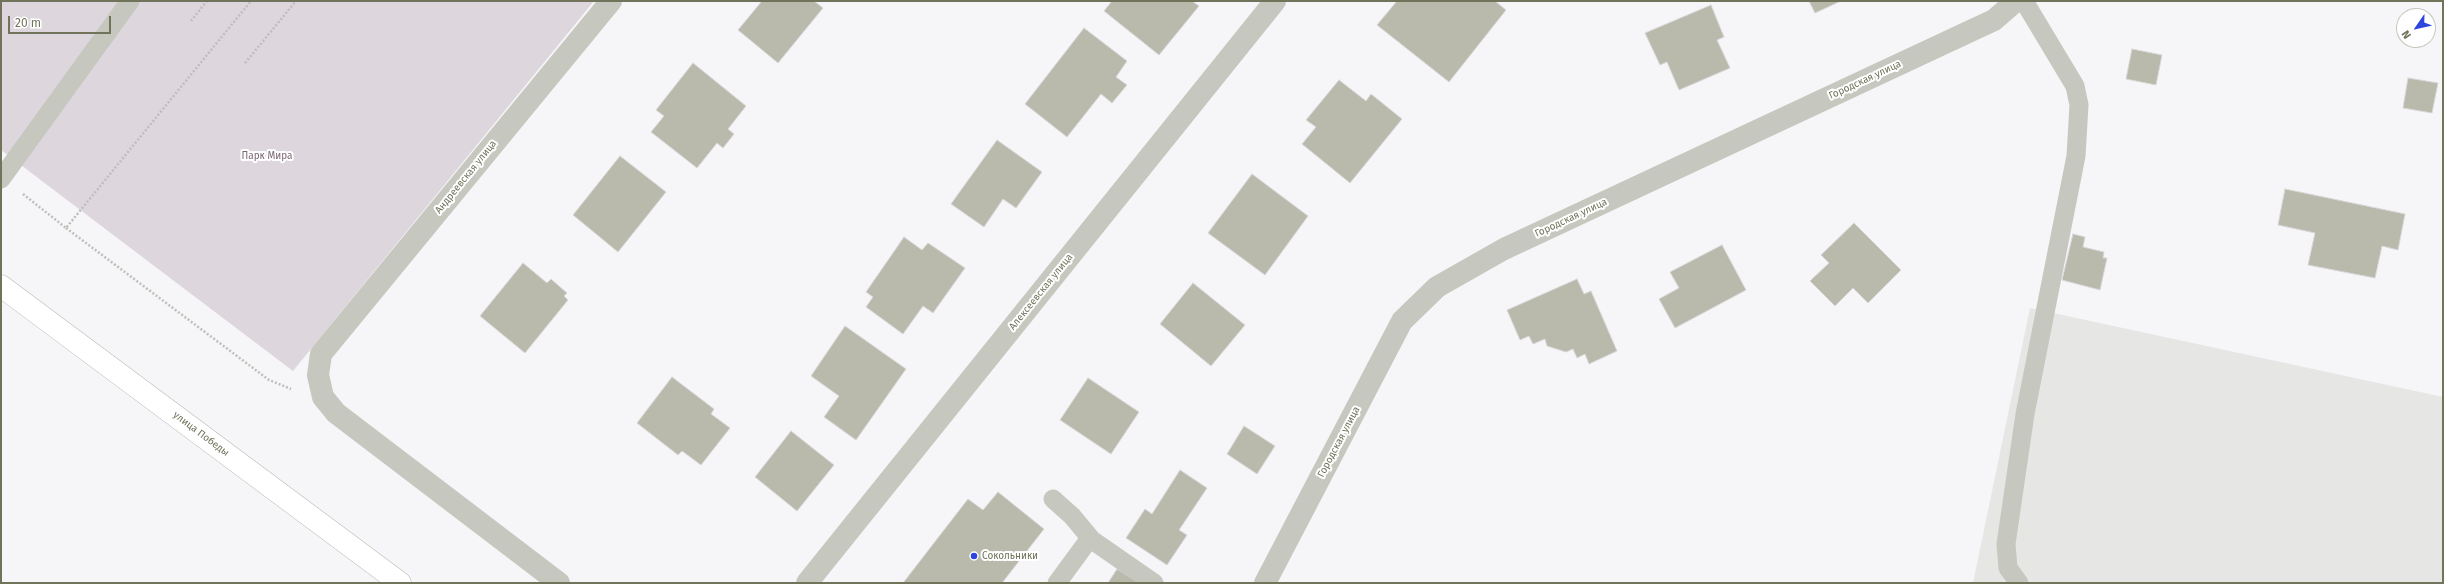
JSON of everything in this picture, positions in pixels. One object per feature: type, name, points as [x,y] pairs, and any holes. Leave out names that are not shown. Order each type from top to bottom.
[{"type":"street","name":"Андреевская улица","points":[[323,397],[318,375],[321,354],[611,1]]},
{"type":"street","name":"Алексеевская улица","points":[[807,583],[1275,1]]},
{"type":"street","name":"Городская улица","points":[[1265,583],[1402,321],[1437,287],[1504,249],[1994,20],[2016,1]]},
{"type":"street","name":"улица Победы","points":[[1,286],[400,583]]},
{"type":"street","points":[[323,397],[336,413],[560,583]]},
{"type":"lane","points":[[2,179],[130,1]]},
{"type":"lane","points":[[2019,583],[2008,568],[2006,544],[2025,414],[2076,156],[2079,105],[2075,86],[2024,1]]},
{"type":"lane","points":[[1053,499],[1072,516],[1090,538],[1154,583]]},
{"type":"lane","points":[[1057,583],[1090,538]]},
{"type":"path","points":[[191,21],[207,1]]},
{"type":"path","points":[[66,228],[251,1]]},
{"type":"path","points":[[245,63],[296,1]]},
{"type":"path","points":[[2,179],[269,380],[284,387],[323,397]]},
{"type":"shaded area","points":[[2030,308],[2443,397],[2443,583],[1973,583]]},
{"type":"green space","name":"Парк Мира","points":[[1,1],[594,1],[293,371],[1,150]]},
{"type":"building","points":[[762,1],[814,1],[823,8],[778,63],[738,30]]},
{"type":"building","points":[[1112,1],[1192,1],[1199,6],[1159,55],[1104,11]]},
{"type":"building","points":[[1397,1],[1495,1],[1506,10],[1449,82],[1377,25]]},
{"type":"building","points":[[1809,1],[1841,1],[1815,13]]},
{"type":"building","points":[[1711,5],[1724,37],[1717,40],[1730,68],[1679,90],[1667,62],[1660,65],[1645,33]]},
{"type":"building","points":[[1084,28],[1127,61],[1116,77],[1127,85],[1112,103],[1101,94],[1067,137],[1025,104]]},
{"type":"building","points":[[2132,49],[2162,55],[2156,85],[2126,79]]},
{"type":"building","points":[[693,63],[746,106],[728,129],[734,134],[723,148],[717,143],[697,168],[651,132],[664,116],[656,110]]},
{"type":"building","points":[[2408,78],[2438,83],[2432,113],[2403,108]]},
{"type":"building","points":[[1339,80],[1366,101],[1371,94],[1402,119],[1350,183],[1302,144],[1316,127],[1306,120]]},
{"type":"building","points":[[997,140],[1042,172],[1016,208],[1003,199],[984,227],[951,204]]},
{"type":"building","points":[[620,156],[666,192],[618,252],[573,215]]},
{"type":"building","points":[[1252,174],[1308,216],[1265,275],[1208,233]]},
{"type":"building","points":[[2285,189],[2405,214],[2398,250],[2382,246],[2375,278],[2308,265],[2315,233],[2278,225]]},
{"type":"building","points":[[1854,223],[1901,270],[1868,303],[1853,288],[1835,306],[1810,281],[1829,263],[1821,255]]},
{"type":"building","points":[[2073,234],[2085,237],[2083,247],[2104,252],[2103,258],[2107,258],[2100,290],[2062,280]]},
{"type":"building","points":[[904,237],[922,250],[928,243],[965,268],[933,313],[923,306],[903,334],[866,307],[873,297],[866,292]]},
{"type":"building","points":[[1722,245],[1746,290],[1675,328],[1659,299],[1679,288],[1670,272]]},
{"type":"building","points":[[523,263],[547,283],[551,279],[567,293],[564,296],[568,300],[525,353],[480,316]]},
{"type":"building","points":[[1577,279],[1584,294],[1591,291],[1617,351],[1589,364],[1585,354],[1577,358],[1573,349],[1566,352],[1547,346],[1545,339],[1533,344],[1529,336],[1520,340],[1507,310]]},
{"type":"building","points":[[1193,283],[1245,325],[1211,366],[1160,324]]},
{"type":"building","points":[[845,326],[906,369],[856,440],[824,417],[839,396],[811,376]]},
{"type":"building","points":[[672,377],[714,409],[711,414],[730,428],[701,465],[682,451],[678,455],[637,423]]},
{"type":"building","points":[[1088,378],[1139,412],[1111,454],[1060,420]]},
{"type":"building","points":[[1244,426],[1275,446],[1257,474],[1227,454]]},
{"type":"building","points":[[791,431],[834,465],[797,511],[755,477]]},
{"type":"building","points":[[1180,470],[1207,488],[1179,530],[1187,535],[1167,565],[1126,538],[1145,509],[1152,514]]},
{"type":"building","name":"Сокольники","points":[[998,492],[1044,529],[1002,583],[903,583],[968,499],[983,510]]},
{"type":"building","points":[[1117,569],[1139,583],[1108,583]]},
{"type":"place","name":"Сокольники","points":[[974,556]]}]
